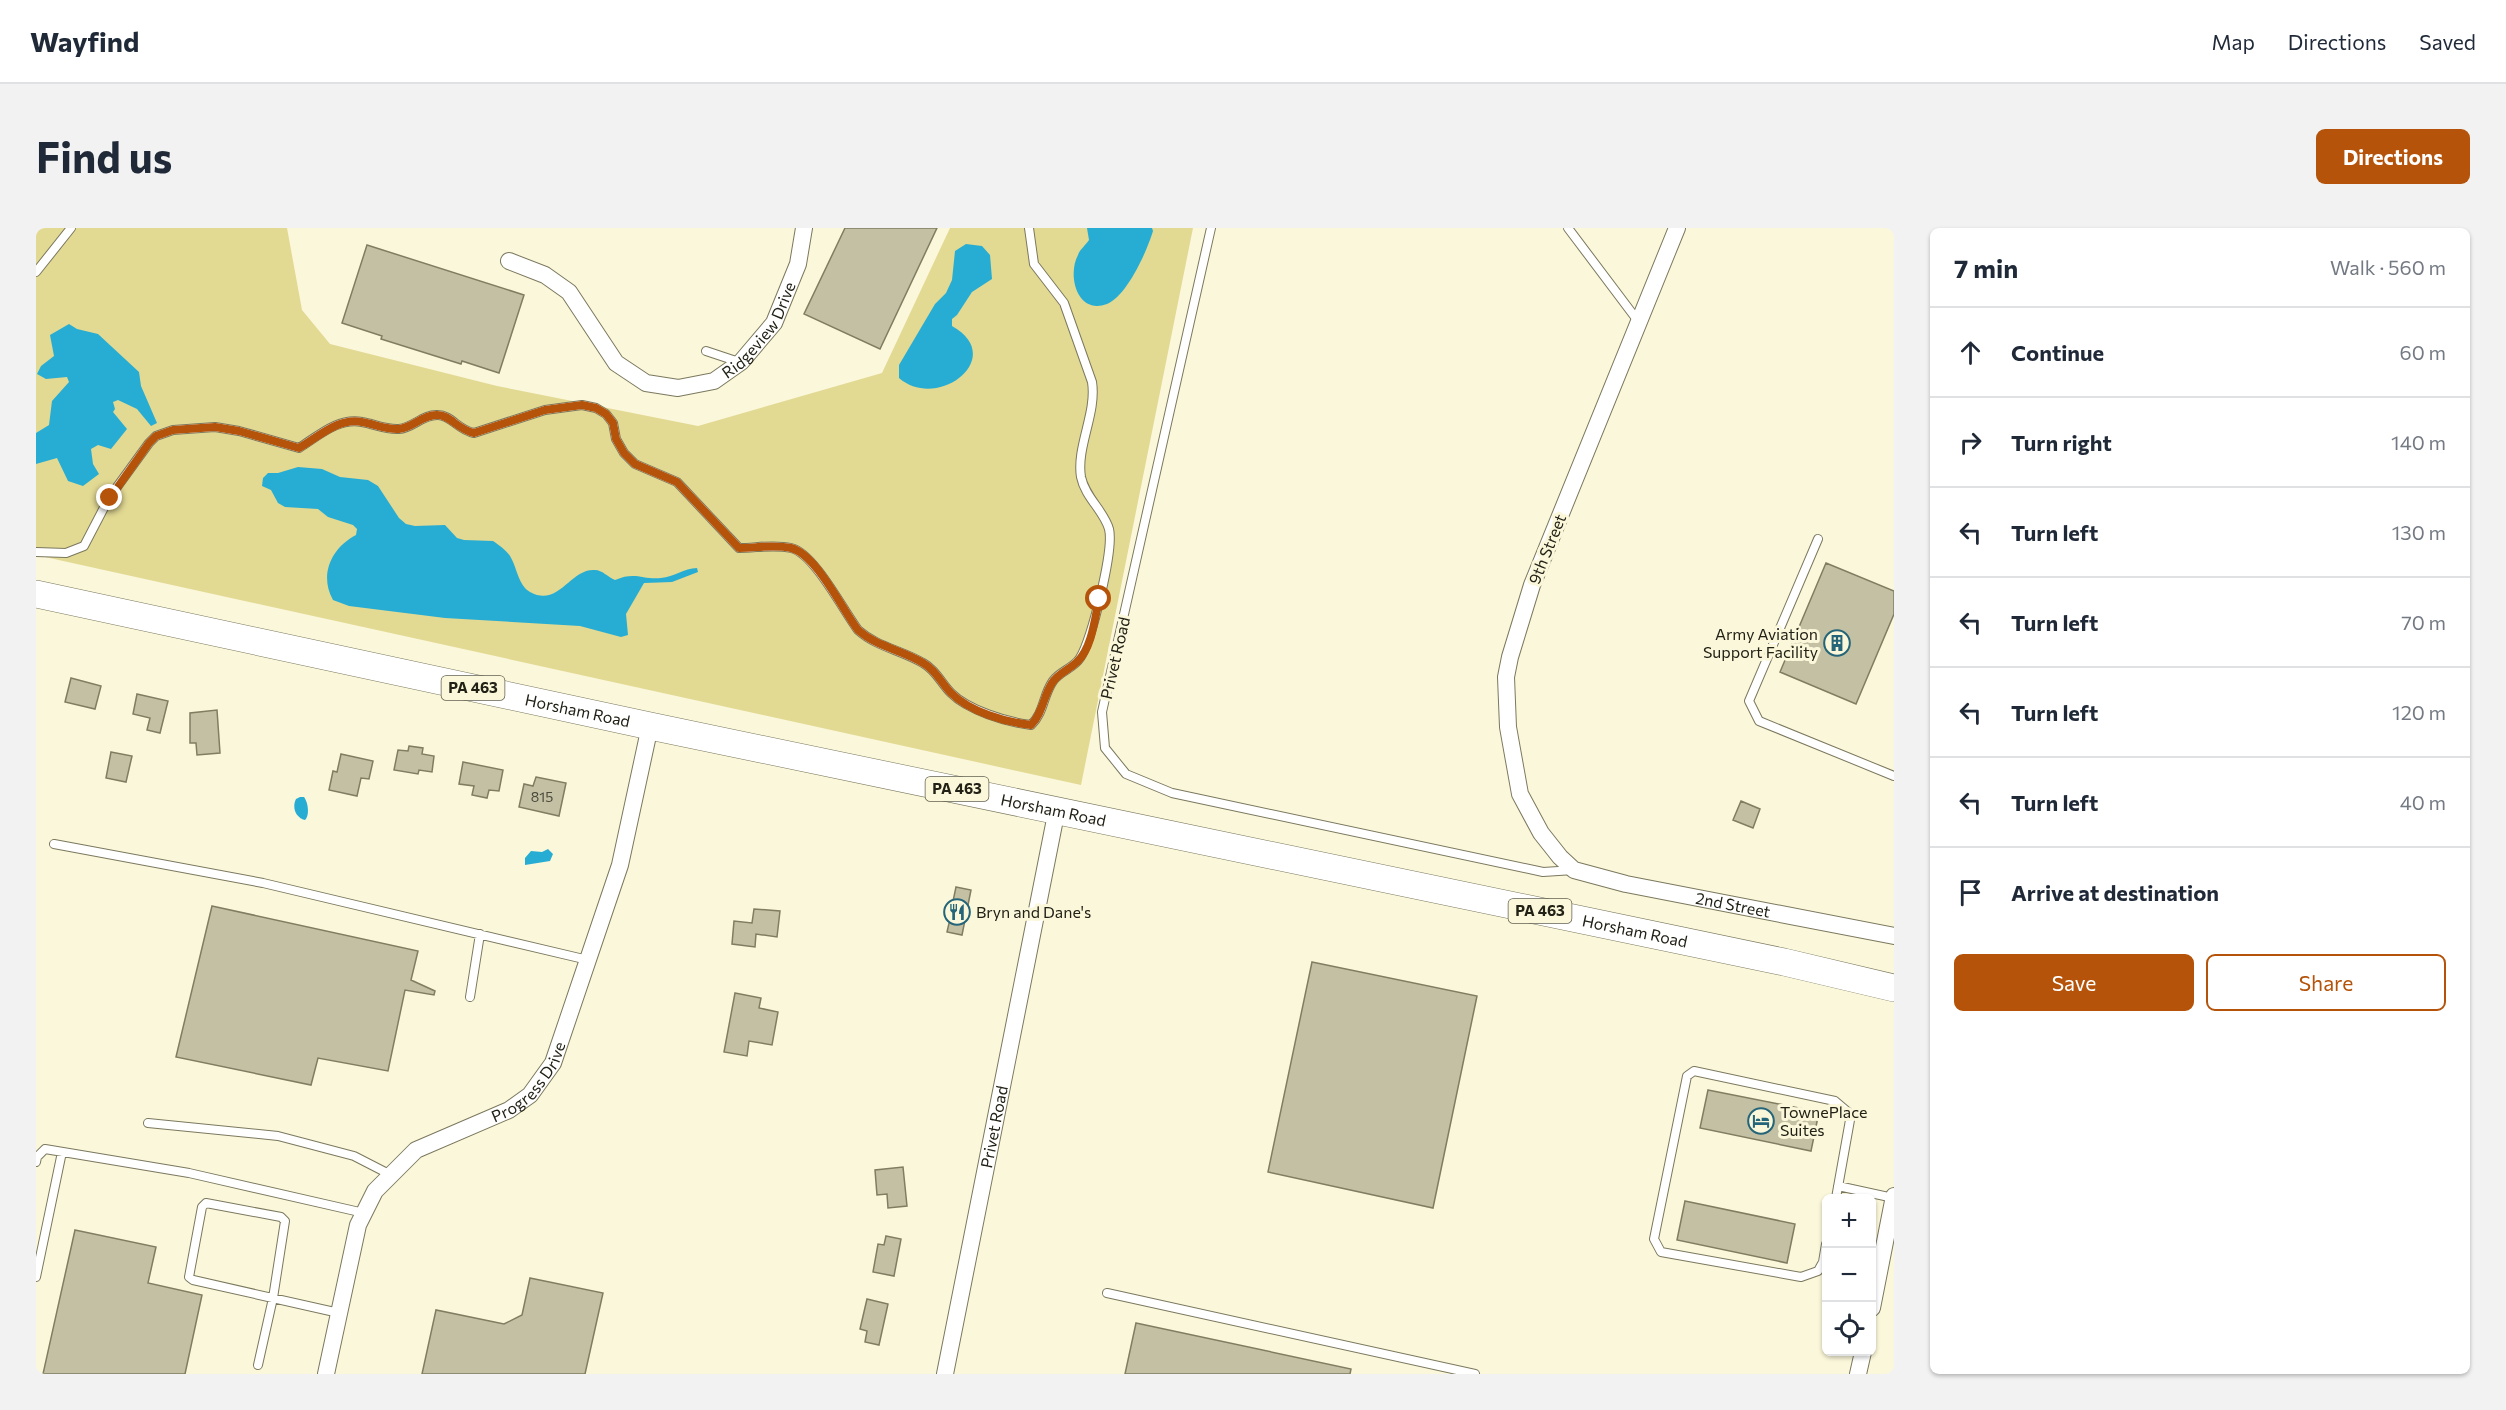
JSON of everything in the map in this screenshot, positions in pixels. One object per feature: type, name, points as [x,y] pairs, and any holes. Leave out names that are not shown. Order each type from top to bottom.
[{"type":"main road","name":"Horsham Road","points":[[36,594],[650,726],[1057,809],[1772,960],[1894,988]]},
{"type":"street","name":"Ridgeview Drive","points":[[509,261],[545,275],[569,292],[616,363],[646,383],[678,388],[714,381],[741,362],[774,323],[798,264],[804,228]]},
{"type":"street","name":"9th Street","points":[[1574,870],[1541,833],[1520,794],[1508,727],[1506,677],[1516,633],[1529,593],[1677,228]]},
{"type":"street","name":"Progress Drive","points":[[326,1374],[358,1226],[375,1191],[416,1150],[509,1110],[530,1095],[553,1063],[620,865],[650,726]]},
{"type":"street","name":"Privet Road","points":[[945,1374],[1057,809]]},
{"type":"street","name":"2nd Street","points":[[1574,870],[1626,884],[1757,907],[1894,936]]},
{"type":"street","points":[[1873,1302],[1894,1197]]},
{"type":"street","points":[[1858,1374],[1862,1356]]},
{"type":"lane","points":[[36,272],[71,228]]},
{"type":"lane","points":[[36,552],[66,553],[84,546],[106,503],[149,443],[156,436],[173,430],[227,428],[299,448],[336,425],[350,421],[398,429],[409,427],[436,415],[446,416],[463,431],[474,433],[545,410],[582,405],[596,408],[606,414],[613,423],[616,439],[624,453],[635,464],[677,482],[739,548],[777,546],[799,550],[811,561],[858,630],[868,639],[921,662],[933,670],[948,691],[959,700],[1003,720],[1031,725],[1038,718],[1052,682],[1079,661],[1086,647],[1094,624],[1109,552],[1109,529],[1088,494],[1081,476],[1082,456],[1094,394],[1092,382],[1064,303],[1034,264],[1029,228]]},
{"type":"lane","name":"Privet Road","points":[[1212,228],[1102,712],[1105,748],[1126,774],[1172,793],[1543,872],[1574,870]]},
{"type":"lane","points":[[1568,228],[1639,322]]},
{"type":"lane","points":[[706,351],[741,362]]},
{"type":"lane","points":[[1818,539],[1749,701],[1759,722],[1894,776]]},
{"type":"lane","points":[[54,844],[263,883],[588,960]]},
{"type":"lane","points":[[470,997],[480,934]]},
{"type":"lane","points":[[1826,1248],[1818,1271],[1801,1277],[1661,1252],[1654,1239],[1687,1076],[1694,1071],[1835,1101],[1848,1112],[1850,1120],[1837,1194]]},
{"type":"lane","points":[[148,1123],[278,1136],[354,1156],[391,1175]]},
{"type":"lane","points":[[36,1162],[37,1157],[45,1149],[189,1173],[364,1213]]},
{"type":"lane","points":[[36,1272],[62,1152]]},
{"type":"lane","points":[[1838,1186],[1894,1197]]},
{"type":"lane","points":[[258,1365],[273,1298],[285,1221],[281,1217],[206,1203],[202,1207],[189,1277],[193,1280],[273,1298],[339,1313]]},
{"type":"lane","points":[[1107,1293],[1475,1374]]},
{"type":"shaded area","points":[[36,228],[287,228],[302,310],[330,344],[497,386],[698,426],[882,373],[950,228],[1193,228],[1081,785],[36,555]]},
{"type":"water","points":[[1087,228],[1152,228],[1153,231],[1129,283],[1114,299],[1107,304],[1097,306],[1088,304],[1082,299],[1074,282],[1075,263],[1080,251],[1089,240]]},
{"type":"water","points":[[966,244],[982,246],[990,255],[992,279],[972,292],[952,319],[952,326],[967,339],[973,352],[970,365],[961,376],[948,385],[932,389],[915,387],[899,378],[899,365],[935,304],[946,293],[952,280],[955,251]]},
{"type":"water","points":[[69,324],[77,329],[98,334],[139,372],[141,386],[157,423],[151,426],[137,409],[118,400],[113,402],[115,409],[113,412],[127,429],[111,449],[98,445],[91,449],[93,464],[99,474],[83,486],[68,481],[57,458],[36,464],[36,433],[49,425],[52,401],[69,382],[67,377],[46,379],[37,374],[41,366],[54,356],[50,335]]},
{"type":"water","points":[[298,467],[322,469],[340,477],[368,480],[378,486],[399,518],[406,524],[445,525],[457,538],[493,541],[510,556],[526,589],[540,596],[557,592],[586,571],[598,570],[615,580],[628,576],[661,578],[692,568],[697,568],[698,572],[672,582],[644,583],[626,614],[628,635],[621,637],[580,626],[445,618],[349,606],[333,600],[327,581],[334,555],[347,540],[356,535],[357,529],[353,525],[328,517],[318,509],[285,507],[278,503],[271,490],[262,486],[263,478],[268,473],[278,473]]},
{"type":"water","points":[[304,797],[307,805],[308,815],[305,820],[299,817],[294,808],[296,799]]},
{"type":"water","points":[[548,849],[553,854],[550,861],[525,865],[525,858],[531,851],[542,852]]},
{"type":"building","points":[[845,228],[937,228],[880,349],[804,314]]},
{"type":"building","points":[[367,245],[524,295],[499,373],[462,361],[461,364],[381,339],[382,336],[342,323]]},
{"type":"building","name":"Army Aviation Support Facility","points":[[1826,563],[1894,591],[1894,614],[1856,704],[1780,672]]},
{"type":"building","points":[[71,678],[101,686],[95,709],[65,702]]},
{"type":"building","points":[[137,694],[168,701],[160,733],[147,730],[150,718],[133,714]]},
{"type":"building","points":[[217,710],[220,753],[197,755],[196,743],[190,743],[190,713]]},
{"type":"building","points":[[409,746],[423,748],[422,754],[434,756],[432,772],[419,770],[418,774],[394,770],[398,750],[408,751]]},
{"type":"building","points":[[111,752],[132,756],[126,782],[106,778]]},
{"type":"building","points":[[341,754],[373,761],[369,779],[361,778],[357,796],[329,790],[333,771],[337,772]]},
{"type":"building","points":[[463,762],[503,770],[499,791],[489,790],[487,798],[472,795],[474,786],[459,784]]},
{"type":"building","points":[[536,777],[566,783],[559,816],[519,807],[524,784],[533,786]]},
{"type":"building","points":[[1741,801],[1760,809],[1753,828],[1733,820]]},
{"type":"building","name":"Bryn and Dane's","points":[[956,887],[971,890],[962,935],[947,932],[950,919],[947,919],[949,905],[952,906]]},
{"type":"building","points":[[212,906],[418,951],[411,980],[435,991],[434,995],[405,990],[388,1071],[318,1058],[311,1085],[176,1057]]},
{"type":"building","points":[[754,909],[780,911],[777,937],[756,934],[755,947],[732,944],[734,921],[752,923]]},
{"type":"building","points":[[1312,962],[1477,996],[1433,1208],[1268,1172]]},
{"type":"building","points":[[735,993],[761,998],[759,1008],[778,1012],[772,1045],[749,1041],[747,1056],[724,1052]]},
{"type":"building","points":[[1708,1090],[1819,1112],[1811,1151],[1700,1128]]},
{"type":"building","points":[[903,1167],[907,1206],[888,1208],[887,1194],[877,1195],[875,1170]]},
{"type":"building","points":[[1685,1201],[1795,1224],[1787,1263],[1677,1240]]},
{"type":"building","points":[[75,1230],[156,1247],[148,1283],[202,1295],[185,1374],[43,1374]]},
{"type":"building","points":[[886,1236],[901,1239],[894,1276],[873,1272],[878,1244],[884,1245]]},
{"type":"building","points":[[530,1278],[603,1293],[585,1374],[422,1374],[436,1310],[504,1324],[522,1315]]},
{"type":"building","points":[[867,1299],[888,1304],[879,1345],[865,1342],[867,1331],[860,1329]]},
{"type":"building","points":[[1136,1323],[1351,1369],[1350,1374],[1125,1374]]},
{"type":"place","name":"Army Aviation Support Facility","points":[[1837,643]]},
{"type":"place","name":"Bryn and Dane's","points":[[957,912]]},
{"type":"place","name":"TownePlace Suites","points":[[1761,1121]]},
{"type":"route","points":[[110,498],[149,443],[156,436],[173,430],[201,427],[227,428],[299,448],[336,425],[350,421],[398,429],[409,427],[429,416],[436,415],[446,416],[463,431],[474,433],[545,410],[582,405],[596,408],[606,414],[613,423],[616,439],[624,453],[635,464],[677,482],[739,548],[777,546],[799,550],[811,561],[848,617],[868,639],[921,662],[933,670],[948,691],[959,700],[1003,720],[1031,725],[1038,718],[1052,682],[1079,661],[1094,624],[1099,599]]}]
